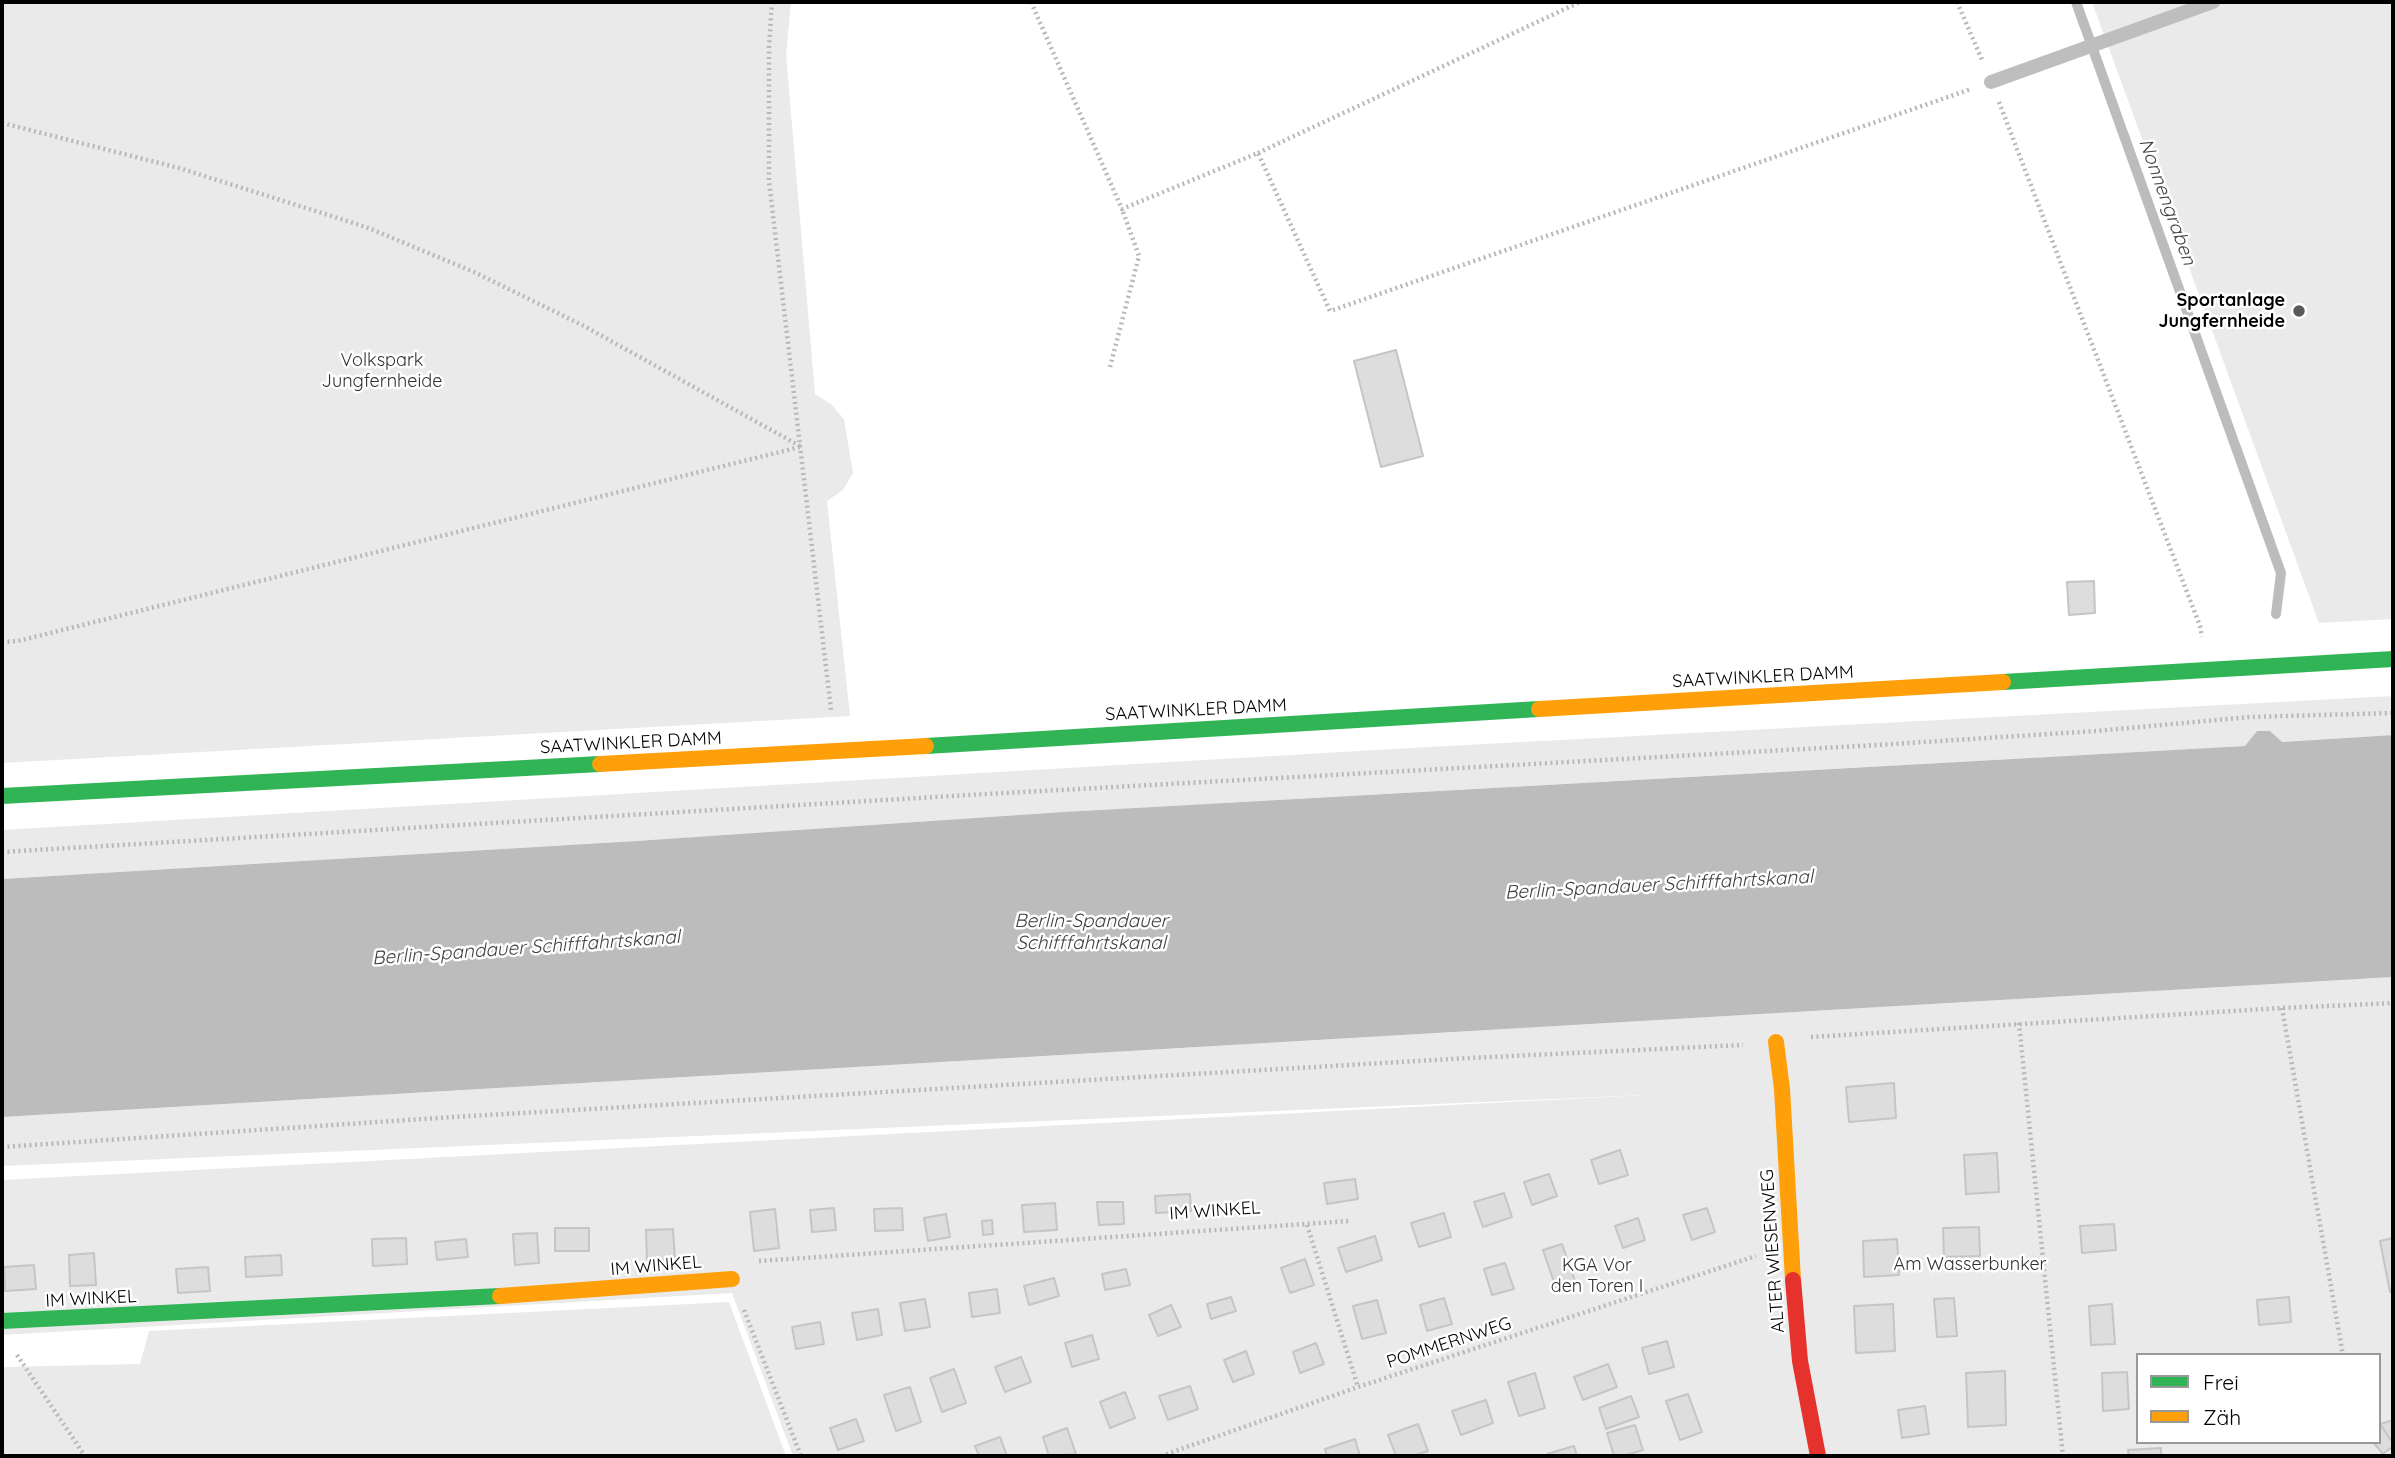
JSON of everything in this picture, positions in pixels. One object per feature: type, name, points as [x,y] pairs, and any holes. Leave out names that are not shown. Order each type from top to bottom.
[{"type":"main road","name":"SAATWINKLER DAMM","points":[[2,796],[836,751],[2393,659]]},
{"type":"main road","name":"ALTER WIESENWEG","points":[[1776,1042],[1783,1089],[1790,1247],[1800,1362],[1818,1456]]},
{"type":"main road","name":"IM WINKEL","points":[[2,1321],[526,1295],[732,1279]]},
{"type":"lane","points":[[1992,82],[2213,2]]},
{"type":"path","points":[[772,2],[769,47],[769,181],[831,710]]},
{"type":"path","points":[[1031,2],[1122,209],[1139,256],[1110,367]]},
{"type":"path","points":[[1122,209],[1258,153],[1580,2]]},
{"type":"path","points":[[1956,2],[1992,82],[2200,626]]},
{"type":"path","points":[[1258,153],[1330,311],[1992,82]]},
{"type":"path","points":[[2,124],[179,168],[366,227],[474,272],[584,326],[800,446]]},
{"type":"path","points":[[2,642],[18,641],[800,446]]},
{"type":"path","points":[[2,852],[969,794],[1864,746],[2096,731],[2249,717],[2393,713]]},
{"type":"path","points":[[2,1147],[466,1116],[1776,1042],[1818,1036],[2019,1023],[2393,1003]]},
{"type":"path","points":[[2282,1008],[2343,1353]]},
{"type":"path","points":[[2019,1023],[2063,1456]]},
{"type":"path","name":"IM WINKEL","points":[[732,1279],[749,1262],[1349,1221]]},
{"type":"path","points":[[1307,1225],[1358,1387]]},
{"type":"path","name":"POMMERNWEG","points":[[1161,1456],[1358,1387],[1747,1259]]},
{"type":"path","points":[[732,1279],[801,1456]]},
{"type":"path","points":[[9,1344],[85,1456]]},
{"type":"green space","name":"Volkspark Jungfernheide","points":[[2,2],[791,2],[786,55],[815,394],[831,404],[844,419],[853,473],[843,490],[827,501],[850,716],[2,763]]},
{"type":"green space","name":"Sportanlage Jungfernheide","points":[[2092,2],[2393,2],[2393,619],[2319,623]]},
{"type":"green space","points":[[2393,696],[2393,735],[2281,742],[2270,731],[2257,731],[2246,746],[1063,812],[2,879],[2,830],[1428,747]]},
{"type":"green space","points":[[2393,977],[2393,1456],[793,1456],[732,1293],[2,1335],[2,1180],[1645,1095],[2,1166],[2,1117]]},
{"type":"green space","points":[[729,1302],[786,1456],[2,1456],[2,1367],[140,1364],[149,1331]]},
{"type":"water","name":"Berlin-Spandauer Schifffahrtskanal","points":[[2257,731],[2270,731],[2282,742],[2393,735],[2393,977],[2,1117],[2,879],[1063,812],[2245,746]]},
{"type":"building","points":[[1396,350],[1423,456],[1381,467],[1354,361]]},
{"type":"building","points":[[2094,581],[2095,613],[2069,615],[2067,582]]},
{"type":"building","points":[[1894,1083],[1896,1118],[1849,1122],[1846,1087]]},
{"type":"building","points":[[1620,1150],[1628,1175],[1599,1184],[1591,1160]]},
{"type":"building","points":[[1997,1153],[1999,1192],[1966,1194],[1964,1155]]},
{"type":"building","points":[[1549,1174],[1557,1196],[1532,1205],[1524,1182]]},
{"type":"building","points":[[1355,1179],[1358,1199],[1327,1204],[1324,1183]]},
{"type":"building","points":[[1504,1193],[1512,1217],[1483,1227],[1474,1202]]},
{"type":"building","points":[[1190,1194],[1191,1211],[1156,1213],[1155,1196]]},
{"type":"building","points":[[1097,1202],[1123,1202],[1124,1224],[1099,1225]]},
{"type":"building","points":[[1055,1203],[1057,1230],[1024,1232],[1022,1205]]},
{"type":"building","points":[[834,1208],[836,1230],[812,1232],[810,1210]]},
{"type":"building","points":[[902,1208],[903,1230],[875,1231],[874,1209]]},
{"type":"building","points":[[1707,1208],[1715,1232],[1692,1240],[1683,1215]]},
{"type":"building","points":[[775,1209],[779,1248],[754,1251],[750,1212]]},
{"type":"building","points":[[1444,1213],[1451,1237],[1419,1247],[1411,1223]]},
{"type":"building","points":[[946,1214],[950,1237],[928,1241],[924,1218]]},
{"type":"building","points":[[1638,1218],[1645,1240],[1623,1248],[1615,1226]]},
{"type":"building","points":[[992,1220],[993,1234],[983,1235],[982,1221]]},
{"type":"building","points":[[2114,1224],[2116,1250],[2082,1253],[2080,1226]]},
{"type":"building","points":[[1979,1227],[1980,1256],[1944,1257],[1943,1228]]},
{"type":"building","points":[[555,1228],[589,1228],[589,1251],[555,1251]]},
{"type":"building","points":[[673,1229],[675,1260],[647,1260],[646,1230]]},
{"type":"building","points":[[537,1233],[539,1263],[515,1265],[513,1234]]},
{"type":"building","points":[[1375,1236],[1382,1260],[1346,1272],[1338,1248]]},
{"type":"building","points":[[406,1238],[407,1264],[373,1266],[372,1239]]},
{"type":"building","points":[[2393,1238],[2393,1291],[2390,1292],[2380,1241]]},
{"type":"building","points":[[466,1239],[468,1257],[437,1260],[435,1242]]},
{"type":"building","points":[[1897,1239],[1899,1275],[1864,1277],[1863,1241]]},
{"type":"building","points":[[1562,1244],[1575,1281],[1556,1288],[1543,1250]]},
{"type":"building","points":[[94,1253],[96,1285],[70,1286],[69,1255]]},
{"type":"building","points":[[281,1255],[282,1275],[246,1277],[245,1257]]},
{"type":"building","points":[[1305,1259],[1314,1285],[1290,1293],[1281,1268]]},
{"type":"building","points":[[1505,1263],[1514,1289],[1492,1295],[1484,1269]]},
{"type":"building","points":[[34,1265],[36,1289],[5,1291],[4,1267]]},
{"type":"building","points":[[208,1267],[210,1291],[178,1293],[176,1269]]},
{"type":"building","points":[[1126,1269],[1130,1285],[1105,1290],[1102,1274]]},
{"type":"building","points":[[1054,1278],[1059,1296],[1029,1305],[1024,1286]]},
{"type":"building","points":[[997,1289],[1000,1313],[972,1317],[969,1293]]},
{"type":"building","points":[[1231,1297],[1236,1311],[1211,1319],[1207,1304]]},
{"type":"building","points":[[2289,1297],[2291,1322],[2259,1325],[2257,1300]]},
{"type":"building","points":[[1444,1298],[1452,1324],[1427,1331],[1420,1305]]},
{"type":"building","points":[[1954,1298],[1957,1336],[1937,1337],[1934,1299]]},
{"type":"building","points":[[925,1299],[930,1327],[905,1331],[900,1303]]},
{"type":"building","points":[[1377,1300],[1386,1333],[1362,1339],[1353,1306]]},
{"type":"building","points":[[1893,1304],[1895,1351],[1856,1353],[1854,1306]]},
{"type":"building","points":[[2112,1304],[2115,1344],[2091,1345],[2089,1306]]},
{"type":"building","points":[[1171,1305],[1181,1327],[1158,1336],[1149,1315]]},
{"type":"building","points":[[878,1309],[882,1335],[857,1340],[852,1313]]},
{"type":"building","points":[[820,1322],[824,1344],[796,1349],[792,1327]]},
{"type":"building","points":[[1092,1335],[1099,1359],[1072,1367],[1065,1343]]},
{"type":"building","points":[[1667,1341],[1674,1367],[1649,1374],[1642,1348]]},
{"type":"building","points":[[1316,1343],[1324,1364],[1300,1373],[1293,1352]]},
{"type":"building","points":[[1246,1351],[1254,1374],[1233,1382],[1224,1360]]},
{"type":"building","points":[[1021,1357],[1031,1382],[1005,1392],[995,1367]]},
{"type":"building","points":[[1608,1364],[1617,1387],[1583,1400],[1574,1377]]},
{"type":"building","points":[[954,1369],[966,1403],[942,1412],[930,1378]]},
{"type":"building","points":[[2005,1371],[2006,1425],[1968,1427],[1966,1373]]},
{"type":"building","points":[[2127,1372],[2129,1409],[2103,1411],[2102,1373]]},
{"type":"building","points":[[1535,1373],[1545,1408],[1519,1416],[1508,1382]]},
{"type":"building","points":[[1190,1386],[1198,1409],[1168,1420],[1159,1396]]},
{"type":"building","points":[[910,1387],[921,1422],[896,1431],[884,1395]]},
{"type":"building","points":[[1125,1392],[1135,1418],[1110,1428],[1100,1402]]},
{"type":"building","points":[[1688,1394],[1702,1432],[1680,1440],[1666,1401]]},
{"type":"building","points":[[1631,1396],[1639,1417],[1606,1429],[1599,1408]]},
{"type":"building","points":[[1486,1400],[1493,1423],[1461,1435],[1452,1411]]},
{"type":"building","points":[[1925,1406],[1929,1434],[1902,1438],[1898,1410]]},
{"type":"building","points":[[856,1419],[864,1441],[838,1450],[830,1428]]},
{"type":"building","points":[[2393,1420],[2393,1443],[2381,1425]]},
{"type":"building","points":[[1418,1424],[1428,1451],[1412,1456],[1396,1456],[1388,1435]]},
{"type":"building","points":[[1635,1425],[1643,1450],[1614,1456],[1607,1433]]},
{"type":"building","points":[[2381,1425],[2393,1443],[2383,1454],[2375,1444],[2381,1444]]},
{"type":"building","points":[[1067,1428],[1076,1454],[1049,1456],[1043,1437]]},
{"type":"building","points":[[1000,1437],[1007,1456],[979,1456],[975,1446]]},
{"type":"building","points":[[1355,1439],[1360,1456],[1327,1456],[1325,1449]]},
{"type":"building","points":[[1574,1446],[1577,1456],[1547,1454]]},
{"type":"building","points":[[2161,1448],[2161,1456],[2129,1456],[2128,1450]]},
{"type":"waterway","name":"Nonnengraben","points":[[2076,2],[2281,573],[2276,614]]},
{"type":"traffic: fast","points":[[2003,682],[2393,659]]},
{"type":"traffic: fast","points":[[926,746],[1539,709]]},
{"type":"traffic: fast","points":[[2,796],[600,764]]},
{"type":"traffic: fast","points":[[2,1321],[500,1296]]},
{"type":"traffic: slow","points":[[1539,709],[2003,682]]},
{"type":"traffic: slow","points":[[600,764],[926,746]]},
{"type":"traffic: slow","points":[[1776,1042],[1782,1089],[1793,1280]]},
{"type":"traffic: slow","points":[[500,1296],[732,1279]]},
{"type":"traffic: jam","points":[[1793,1280],[1800,1361],[1818,1456]]},
{"type":"place","name":"Sportanlage Jungfernheide","points":[[2299,311]]},
{"type":"park label","name":"Am Wasserbunker","points":[[1970,1265]]},
{"type":"park label","name":"KGA Vor den Toren I","points":[[1597,1276]]}]
